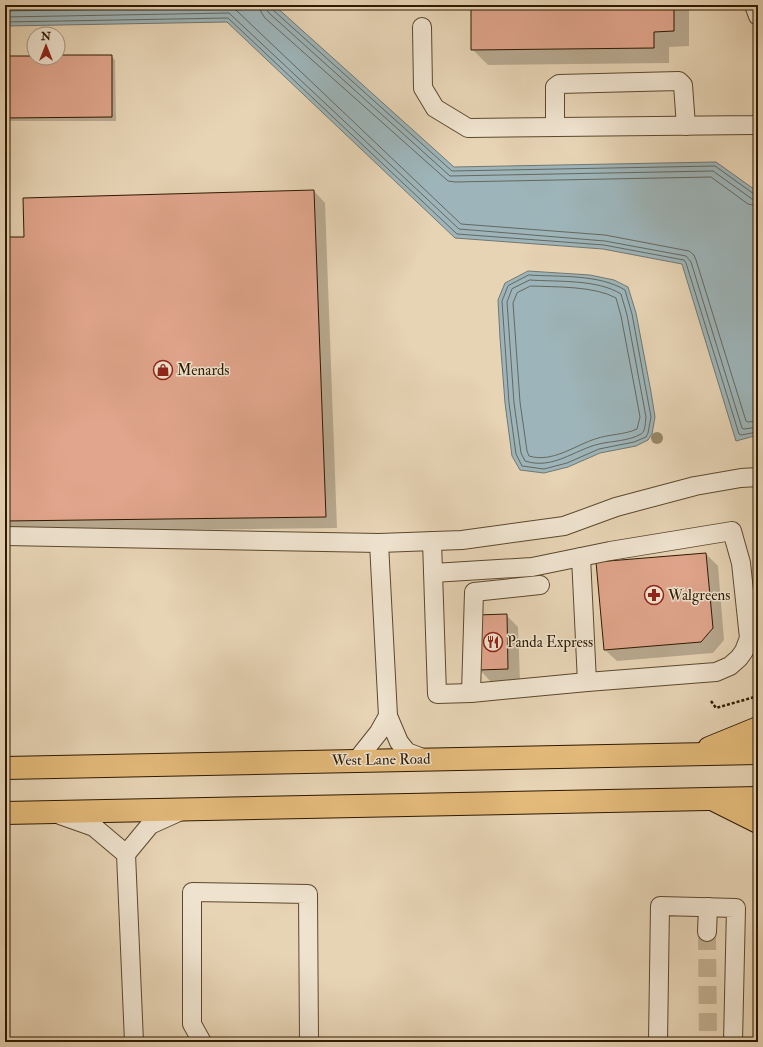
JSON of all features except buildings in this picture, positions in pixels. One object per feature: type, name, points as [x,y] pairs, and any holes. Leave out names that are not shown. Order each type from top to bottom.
[{"type":"main road","points":[[694,754],[758,728]]},
{"type":"main road","name":"West Lane Road","points":[[5,768],[758,753]]},
{"type":"main road","points":[[5,761],[173,765]]},
{"type":"main road","points":[[5,813],[758,798]]},
{"type":"main road","points":[[711,799],[741,812],[758,822]]},
{"type":"street","points":[[754,5],[758,16]]},
{"type":"street","points":[[422,26],[423,88],[435,108],[468,128],[753,126],[758,124]]},
{"type":"street","points":[[555,127],[555,87],[559,84],[678,81],[683,85],[686,126]]},
{"type":"street","points":[[5,536],[379,542],[462,540],[564,526],[616,507],[695,486],[741,478],[758,477]]},
{"type":"street","points":[[432,541],[433,573],[437,694],[471,693],[716,672],[730,666],[739,658],[744,651],[749,638],[741,563],[732,531],[610,551],[532,567],[433,573]]},
{"type":"street","points":[[379,542],[388,716],[399,742],[407,752],[426,759]]},
{"type":"street","points":[[581,557],[587,682]]},
{"type":"street","points":[[471,693],[474,592],[540,584]]},
{"type":"street","points":[[356,761],[379,732],[388,716]]},
{"type":"street","points":[[134,1042],[126,854],[150,825],[186,809]]},
{"type":"street","points":[[52,812],[94,826],[126,854]]},
{"type":"street","points":[[202,1042],[192,1024],[192,892],[308,894],[309,1042]]},
{"type":"street","points":[[658,1042],[660,906],[736,908],[733,1042]]},
{"type":"street","points":[[707,932],[708,907]]},
{"type":"path","points":[[711,700],[716,708],[758,696]]},
{"type":"water","points":[[5,5],[274,5],[454,167],[716,162],[758,192],[758,435],[736,441],[682,264],[603,249],[455,238],[227,22],[5,26]]},
{"type":"water","points":[[528,271],[590,275],[614,280],[628,287],[636,313],[655,417],[652,434],[648,440],[636,446],[600,453],[568,467],[544,473],[520,470],[512,456],[505,403],[498,300],[505,283]]},
{"type":"tunnel","points":[[707,932],[708,1042]]},
{"type":"place","name":"Menards","points":[[163,370]]},
{"type":"place","name":"Walgreens","points":[[654,595]]},
{"type":"place","name":"Panda Express","points":[[493,642]]}]
